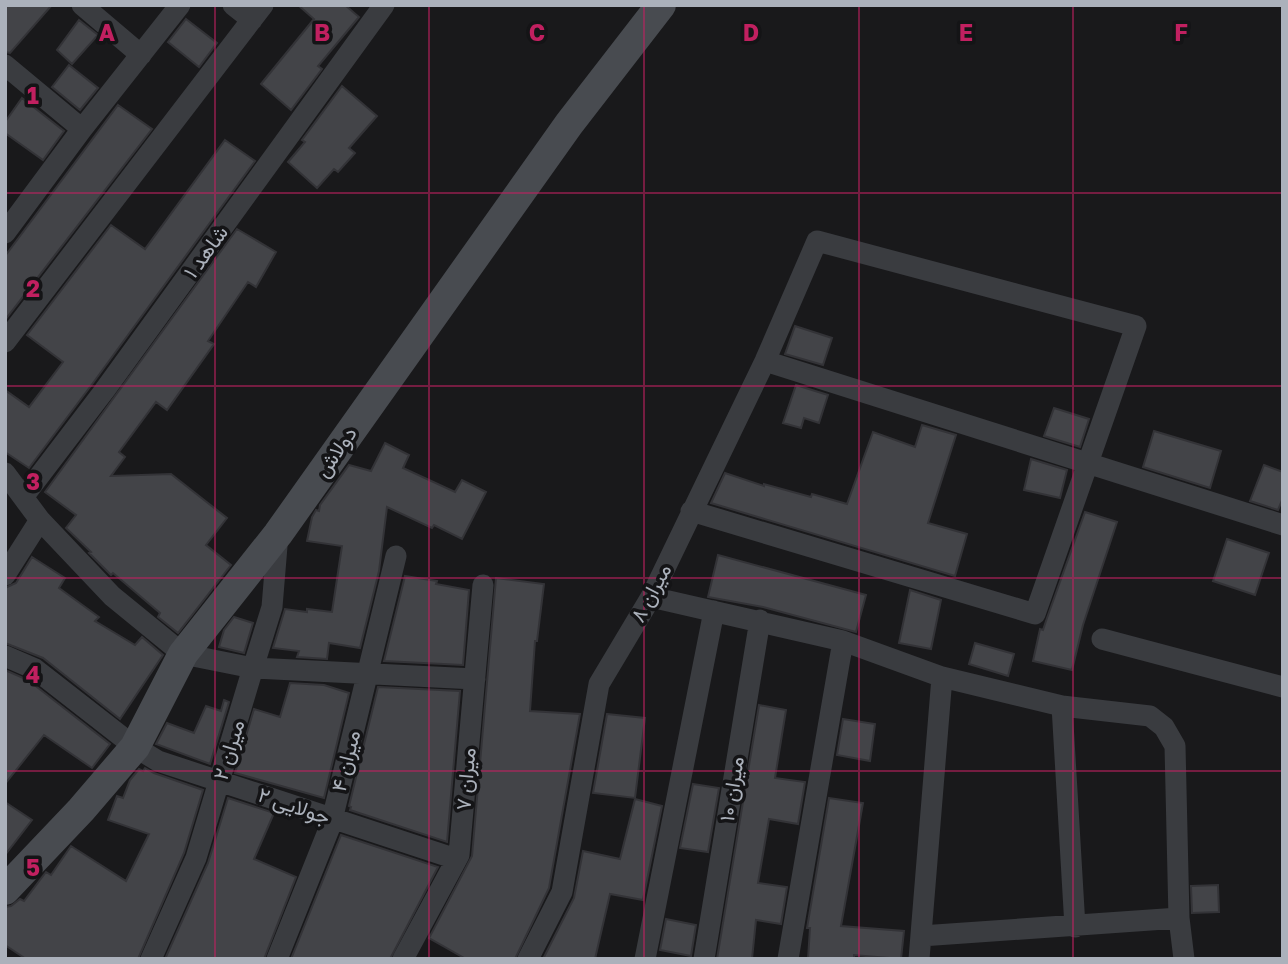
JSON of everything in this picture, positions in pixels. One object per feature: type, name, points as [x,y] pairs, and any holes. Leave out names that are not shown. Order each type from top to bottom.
[{"type":"street","points":[[82,5],[141,55]]},
{"type":"street","points":[[5,233],[82,129],[180,5]]},
{"type":"street","points":[[5,342],[257,13],[233,5]]},
{"type":"street","name":"شاهد ۱","points":[[24,496],[104,391],[384,5]]},
{"type":"street","name":"دولاش","points":[[5,890],[81,810],[135,747],[183,654],[278,534],[569,124],[661,5]]},
{"type":"street","points":[[5,65],[82,129]]},
{"type":"street","name":"میران ۸","points":[[528,959],[562,892],[599,684],[652,597],[765,361],[817,241],[1136,326],[1086,463]]},
{"type":"street","points":[[765,361],[1283,525]]},
{"type":"street","points":[[691,511],[1035,614],[1086,463]]},
{"type":"street","points":[[5,473],[40,520],[113,596],[183,654],[253,668],[475,679]]},
{"type":"street","points":[[5,575],[40,520]]},
{"type":"street","name":"میران ۲","points":[[151,959],[196,858],[272,607],[278,534]]},
{"type":"street","name":"میران ۴","points":[[277,959],[332,820],[396,556]]},
{"type":"street","name":"میران ۷","points":[[403,959],[456,859],[460,841],[483,586]]},
{"type":"street","points":[[652,597],[843,641],[942,677],[1062,706],[1150,716],[1164,727],[1175,746],[1179,918],[1184,959]]},
{"type":"street","points":[[645,959],[714,611]]},
{"type":"street","name":"میران ۱۰","points":[[704,959],[760,620]]},
{"type":"street","points":[[1102,639],[1283,687]]},
{"type":"street","points":[[788,959],[843,641]]},
{"type":"street","name":"جولایی ۲","points":[[5,656],[35,669],[135,747],[158,761],[456,859]]},
{"type":"street","points":[[919,959],[942,677]]},
{"type":"street","points":[[1062,706],[1075,927]]},
{"type":"street","points":[[921,936],[1179,918]]},
{"type":"building","points":[[5,5],[52,5],[10,53],[5,52]]},
{"type":"building","points":[[298,5],[345,5],[359,17],[318,66],[322,69],[291,110],[261,84],[314,19]]},
{"type":"building","points":[[186,19],[217,43],[199,67],[168,42]]},
{"type":"building","points":[[79,20],[98,35],[72,64],[57,50]]},
{"type":"building","points":[[69,65],[98,88],[80,110],[52,87]]},
{"type":"building","points":[[342,86],[377,116],[349,148],[355,153],[338,172],[334,169],[317,188],[288,162],[305,142],[302,140]]},
{"type":"building","points":[[22,98],[64,131],[43,160],[5,133],[5,122]]},
{"type":"building","points":[[118,105],[152,129],[5,320],[5,256]]},
{"type":"building","points":[[225,140],[255,161],[29,468],[5,452],[5,390],[29,407],[63,362],[27,335],[111,225],[145,249]]},
{"type":"building","points":[[237,229],[276,252],[256,287],[248,282],[208,341],[214,344],[167,410],[156,402],[119,452],[125,457],[111,476],[171,474],[227,518],[206,545],[231,565],[178,633],[158,617],[160,613],[113,573],[111,575],[89,553],[91,552],[66,528],[76,515],[45,492]]},
{"type":"building","points":[[795,326],[832,338],[823,365],[785,354]]},
{"type":"building","points":[[796,385],[828,395],[819,423],[804,418],[801,428],[783,423]]},
{"type":"building","points":[[1054,408],[1089,419],[1080,447],[1044,436]]},
{"type":"building","points":[[922,425],[956,435],[928,523],[967,534],[955,576],[711,503],[725,473],[764,486],[811,497],[812,494],[847,504],[873,432],[915,447]]},
{"type":"building","points":[[1154,431],[1221,451],[1210,488],[1143,467]]},
{"type":"building","points":[[385,443],[409,455],[403,468],[455,492],[462,480],[486,492],[462,539],[387,507],[379,571],[360,648],[329,643],[327,659],[297,657],[299,651],[273,648],[285,609],[332,612],[342,546],[307,541],[312,517],[316,510],[319,511],[320,505],[349,465],[371,471]]},
{"type":"building","points":[[1031,459],[1067,470],[1060,498],[1024,490]]},
{"type":"building","points":[[1264,465],[1283,472],[1283,498],[1278,510],[1250,501]]},
{"type":"building","points":[[1085,512],[1117,522],[1083,625],[1072,670],[1033,661],[1040,629],[1043,630]]},
{"type":"building","points":[[1227,539],[1269,553],[1255,595],[1213,581]]},
{"type":"building","points":[[718,555],[866,595],[856,632],[763,607],[708,597]]},
{"type":"building","points":[[32,557],[65,578],[59,588],[99,617],[95,621],[135,645],[142,637],[163,655],[120,719],[43,658],[5,643],[5,588],[16,583]]},
{"type":"building","points":[[405,576],[469,590],[463,665],[384,661]]},
{"type":"building","points":[[496,578],[544,584],[535,641],[530,711],[580,714],[549,888],[515,959],[466,959],[429,938],[472,856]]},
{"type":"building","points":[[910,590],[941,600],[931,649],[899,643]]},
{"type":"building","points":[[234,617],[253,623],[244,653],[219,647],[224,630]]},
{"type":"building","points":[[975,643],[1014,654],[1008,676],[969,664]]},
{"type":"building","points":[[5,670],[28,680],[110,744],[92,768],[44,735],[5,784]]},
{"type":"building","points":[[290,683],[324,685],[349,693],[324,798],[235,773],[254,709],[280,717]]},
{"type":"building","points":[[378,687],[460,691],[447,842],[350,810]]},
{"type":"building","points":[[224,700],[229,702],[210,764],[156,744],[167,723],[194,733],[206,706],[221,711]]},
{"type":"building","points":[[759,705],[786,710],[775,778],[805,782],[798,824],[769,819],[758,883],[787,887],[781,924],[756,920],[752,959],[717,959]]},
{"type":"building","points":[[607,714],[645,718],[635,798],[593,793]]},
{"type":"building","points":[[843,719],[875,724],[870,761],[837,755]]},
{"type":"building","points":[[145,768],[203,790],[184,853],[138,959],[26,959],[5,945],[5,907],[20,899],[24,901],[46,872],[51,875],[71,846],[126,881],[149,834],[108,820],[117,796],[123,798],[130,780],[139,769],[143,771]]},
{"type":"building","points":[[693,784],[719,788],[708,852],[680,848]]},
{"type":"building","points":[[228,798],[274,813],[254,859],[296,877],[264,959],[165,959],[208,863]]},
{"type":"building","points":[[829,798],[863,803],[841,926],[904,931],[901,959],[854,955],[854,959],[808,959],[810,928],[807,928]]},
{"type":"building","points":[[635,799],[662,806],[643,900],[610,894],[595,959],[543,959],[574,898],[583,851],[620,859]]},
{"type":"building","points":[[5,802],[32,820],[5,855]]},
{"type":"building","points":[[341,835],[438,867],[390,959],[291,959]]},
{"type":"building","points":[[1218,885],[1219,912],[1192,913],[1191,886]]},
{"type":"building","points":[[666,919],[696,925],[691,956],[660,950]]}]
